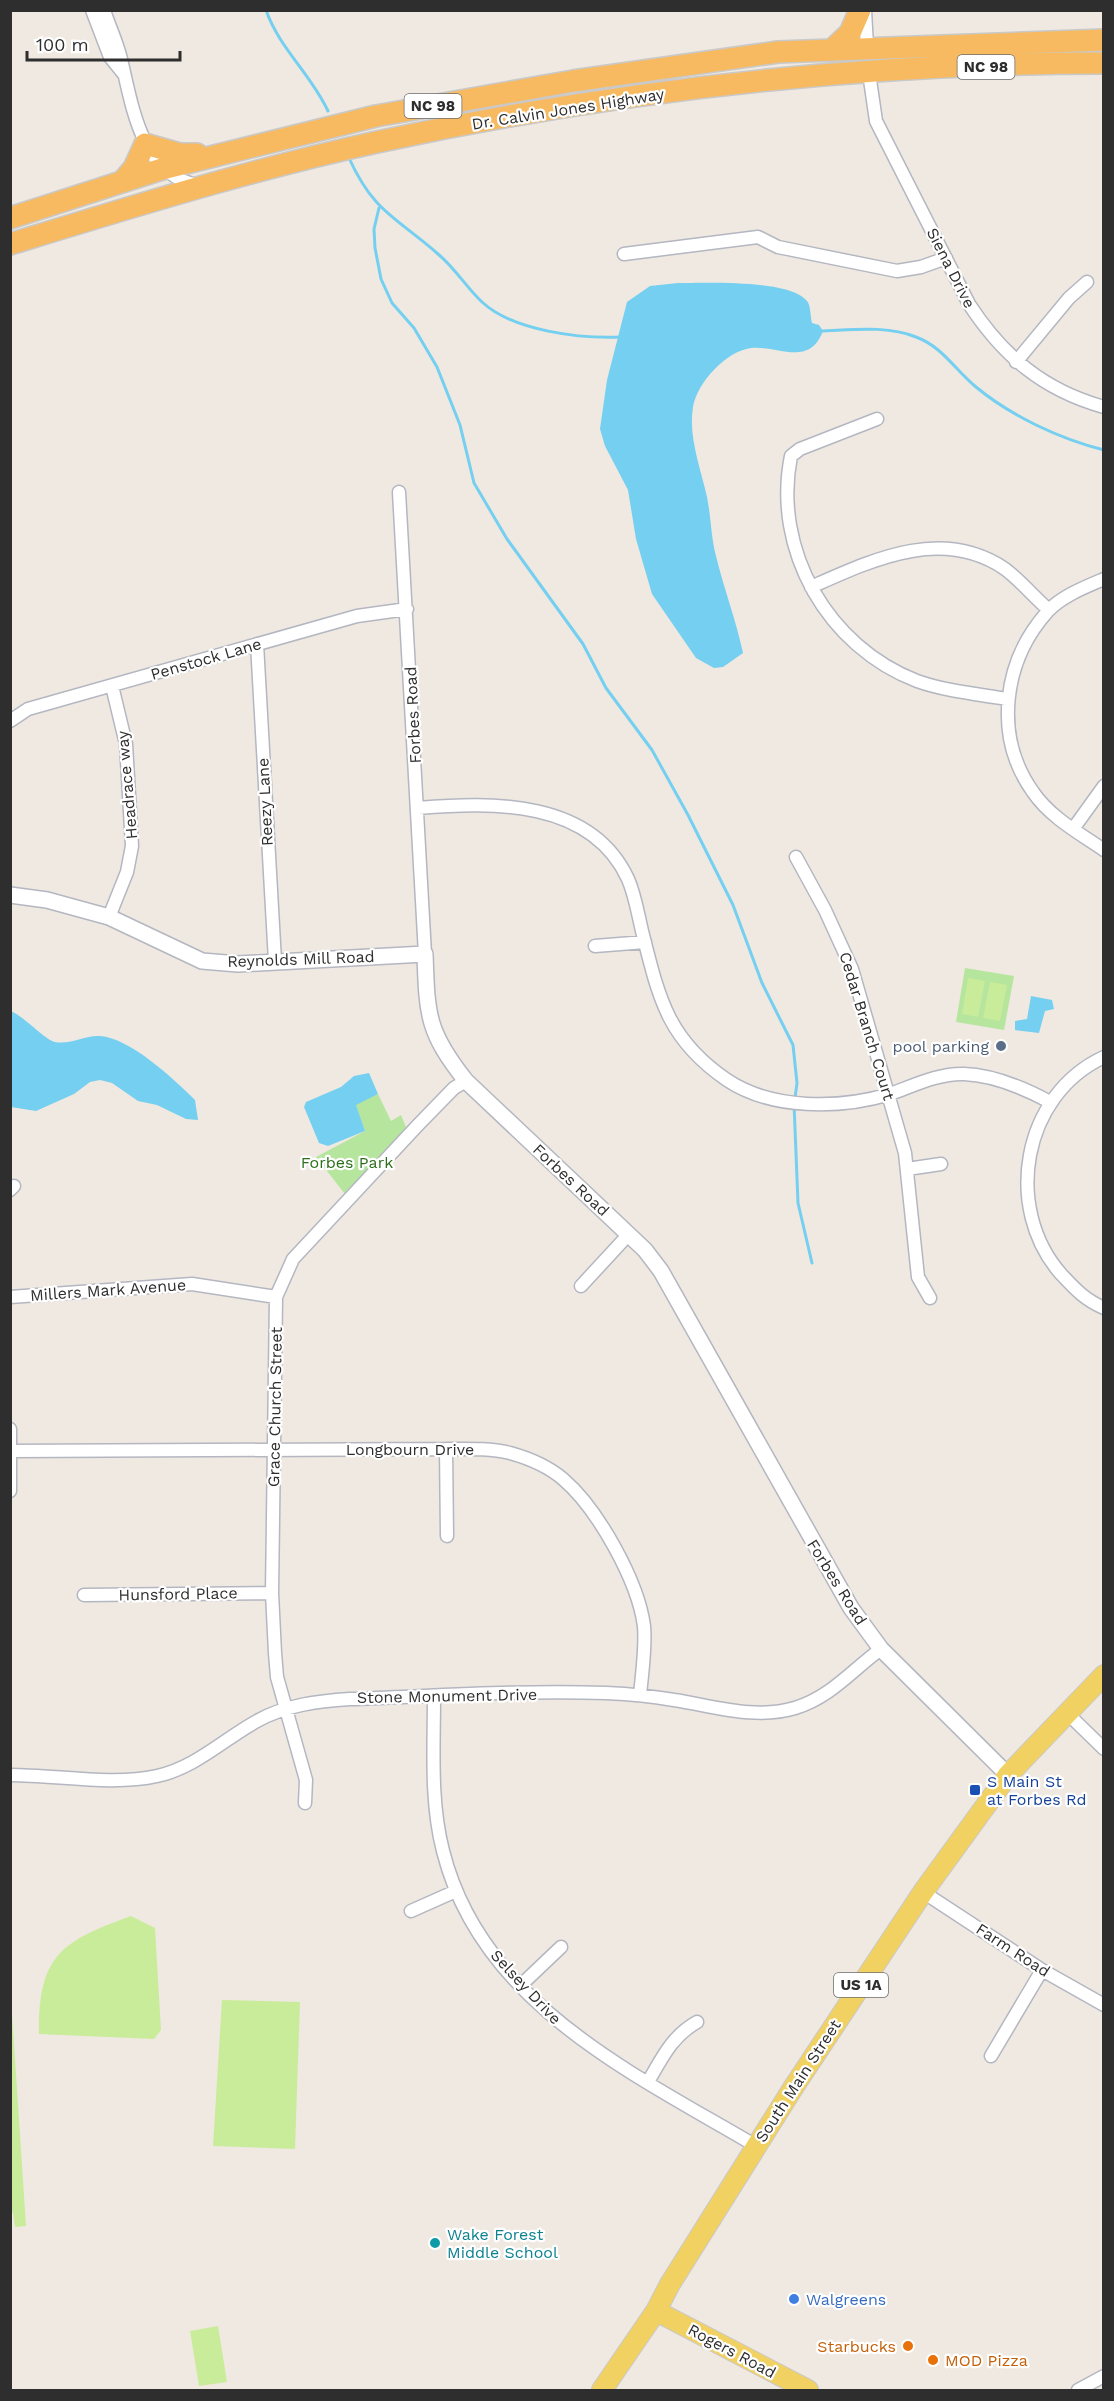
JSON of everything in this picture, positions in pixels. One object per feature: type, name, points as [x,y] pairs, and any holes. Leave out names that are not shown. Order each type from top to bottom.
[{"type":"highway","points":[[833,49],[850,33],[860,10]]},
{"type":"highway","name":"Dr. Calvin Jones Highway","points":[[10,218],[162,169],[376,116],[599,77],[778,52],[1104,40]]},
{"type":"highway","points":[[868,73],[870,65],[883,59],[966,51],[1013,42]]},
{"type":"highway","points":[[716,86],[737,77],[857,59],[863,56],[867,47]]},
{"type":"highway","name":"Dr. Calvin Jones Highway","points":[[10,244],[205,186],[375,142],[574,105],[716,86],[868,73],[1104,63]]},
{"type":"highway","points":[[451,128],[452,118],[459,112],[564,92],[599,77]]},
{"type":"highway","points":[[273,168],[351,139],[416,123],[423,116],[422,108]]},
{"type":"highway","points":[[122,182],[134,168],[145,144],[180,154],[224,154]]},
{"type":"main road","name":"South Main Street","points":[[602,2391],[656,2312],[670,2284],[756,2146],[923,1892],[1008,1775],[1104,1675]]},
{"type":"main road","name":"Rogers Road","points":[[656,2312],[808,2391]]},
{"type":"street","points":[[104,10],[121,58],[123,74],[145,144],[162,169],[186,182],[205,186]]},
{"type":"street","points":[[865,10],[867,47]]},
{"type":"street","points":[[93,16],[110,57],[123,74]]},
{"type":"street","name":"Siena Drive","points":[[868,73],[876,121],[969,304],[987,332],[1016,362],[1070,395],[1104,407]]},
{"type":"street","points":[[624,254],[758,237],[778,247],[897,271],[921,267],[946,258]]},
{"type":"street","points":[[1016,362],[1069,298],[1087,282]]},
{"type":"street","points":[[877,419],[800,449],[790,456],[788,486],[791,538],[802,572],[838,628],[864,651],[892,669],[917,681],[1007,699]]},
{"type":"street","name":"Forbes Road","points":[[399,492],[418,808],[426,1001],[433,1030],[444,1053],[465,1081],[629,1234],[661,1271],[826,1567],[881,1649],[1008,1775]]},
{"type":"street","points":[[811,587],[899,552],[942,550],[972,555],[996,564],[1014,576],[1049,610]]},
{"type":"street","points":[[1104,579],[1080,589],[1049,610],[1028,639],[1015,666],[1007,699],[1010,733],[1021,774],[1047,808],[1072,829],[1104,850]]},
{"type":"street","name":"Penstock Lane","points":[[10,721],[28,709],[257,644],[357,616],[407,609]]},
{"type":"street","name":"Reezy Lane","points":[[257,644],[275,961]]},
{"type":"street","name":"Headrace way","points":[[109,917],[127,872],[132,846],[126,744],[112,686]]},
{"type":"street","points":[[1072,829],[1104,786]]},
{"type":"street","points":[[418,808],[512,805],[545,811],[584,830],[611,854],[627,878],[658,996],[675,1029],[697,1057],[730,1082],[761,1094],[800,1104],[843,1105],[889,1094],[943,1076],[963,1074],[986,1077],[1027,1090],[1050,1102]]},
{"type":"street","name":"Cedar Branch Court","points":[[796,857],[825,910],[852,969],[905,1153],[918,1277],[930,1298]]},
{"type":"street","name":"Reynolds Mill Road","points":[[10,895],[47,900],[109,917],[202,960],[238,964],[425,954]]},
{"type":"street","points":[[595,946],[645,942]]},
{"type":"street","points":[[1104,1057],[1067,1082],[1050,1102],[1028,1159],[1025,1190],[1043,1252],[1088,1302],[1104,1308]]},
{"type":"street","name":"Grace Church Street","points":[[304,1803],[306,1779],[277,1677],[272,1593],[276,1297],[293,1259],[418,1125],[454,1088],[465,1081]]},
{"type":"street","points":[[907,1169],[941,1164]]},
{"type":"street","points":[[581,1286],[629,1234]]},
{"type":"street","name":"Millers Mark Avenue","points":[[10,1297],[192,1284],[276,1297]]},
{"type":"street","points":[[10,1430],[10,1491]]},
{"type":"street","points":[[446,1449],[447,1536]]},
{"type":"street","name":"Longbourn Drive","points":[[11,1450],[488,1449],[511,1453],[543,1466],[563,1479],[580,1497],[630,1576],[644,1628],[639,1695]]},
{"type":"street","name":"Hunsford Place","points":[[84,1595],[272,1593]]},
{"type":"street","name":"Stone Monument Drive","points":[[10,1775],[133,1779],[158,1776],[183,1767],[258,1720],[285,1710],[328,1701],[434,1696],[604,1693],[639,1695],[746,1712],[770,1712],[795,1707],[817,1698],[843,1682],[881,1649]]},
{"type":"street","name":"Selsey Drive","points":[[434,1696],[437,1819],[442,1851],[456,1891],[498,1962],[567,2030],[648,2082],[756,2146]]},
{"type":"street","points":[[1066,1712],[1104,1749]]},
{"type":"street","points":[[411,1911],[456,1891]]},
{"type":"street","name":"Farm Road","points":[[923,1892],[1042,1970],[1104,2005]]},
{"type":"street","points":[[520,1986],[561,1947]]},
{"type":"street","points":[[991,2056],[1042,1970]]},
{"type":"street","points":[[648,2082],[672,2042],[682,2030],[697,2022]]},
{"type":"street","points":[[1078,2391],[1104,2376]]},
{"type":"green space","points":[[965,968],[1014,976],[1004,1030],[956,1022]]},
{"type":"green space","points":[[968,978],[985,981],[978,1017],[962,1014]]},
{"type":"green space","points":[[990,982],[1007,985],[1000,1021],[983,1018]]},
{"type":"green space","name":"Forbes Park","points":[[378,1094],[391,1121],[401,1115],[406,1127],[403,1133],[345,1194],[316,1157],[365,1131],[355,1104]]},
{"type":"green space","points":[[131,1916],[155,1928],[161,2030],[154,2039],[39,2034],[43,1986],[49,1969],[59,1955],[71,1943],[87,1934]]},
{"type":"green space","points":[[11,1998],[26,2226],[15,2227],[13,2212],[10,2215]]},
{"type":"green space","points":[[222,2000],[300,2002],[295,2149],[213,2146]]},
{"type":"green space","points":[[218,2326],[227,2382],[199,2386],[190,2331]]},
{"type":"water","points":[[678,283],[746,284],[783,289],[798,294],[807,301],[812,323],[819,325],[823,331],[810,349],[801,352],[751,348],[732,355],[714,370],[700,388],[693,407],[692,430],[707,497],[713,542],[743,653],[723,667],[714,668],[696,658],[652,594],[636,539],[628,490],[605,446],[600,429],[607,380],[627,302],[650,286]]},
{"type":"water","points":[[1031,996],[1052,1000],[1054,1009],[1045,1011],[1039,1033],[1015,1030],[1015,1021],[1027,1019]]},
{"type":"water","points":[[11,1011],[55,1042],[100,1036],[125,1044],[176,1081],[195,1100],[198,1120],[186,1119],[157,1105],[138,1101],[112,1083],[100,1080],[90,1082],[74,1094],[36,1111],[11,1107]]},
{"type":"water","points":[[369,1073],[378,1094],[356,1105],[365,1131],[328,1146],[319,1143],[304,1107],[306,1102],[341,1087],[354,1076]]},
{"type":"waterway","points":[[266,10],[279,37],[313,85],[328,111]]},
{"type":"waterway","points":[[349,158],[358,176],[377,203],[444,259],[476,296],[495,312],[511,320],[548,331],[587,336],[622,337]]},
{"type":"waterway","points":[[379,208],[374,229],[381,279],[392,303],[414,328],[437,367],[460,425],[474,483],[507,539],[583,644],[606,688],[652,750],[688,815],[733,905],[762,983],[793,1045],[797,1083],[795,1098]]},
{"type":"waterway","points":[[820,331],[881,330],[916,337],[934,347],[976,387],[1005,408],[1053,433],[1104,450]]},
{"type":"waterway","points":[[794,1104],[798,1203],[812,1263]]},
{"type":"place","name":"pool parking","points":[[1001,1046]]},
{"type":"place","name":"S Main St at Forbes Rd","points":[[975,1790]]},
{"type":"place","name":"Wake Forest Middle School","points":[[435,2243]]},
{"type":"place","name":"Walgreens","points":[[794,2299]]},
{"type":"place","name":"Starbucks","points":[[908,2346]]},
{"type":"place","name":"MOD Pizza","points":[[933,2360]]}]
